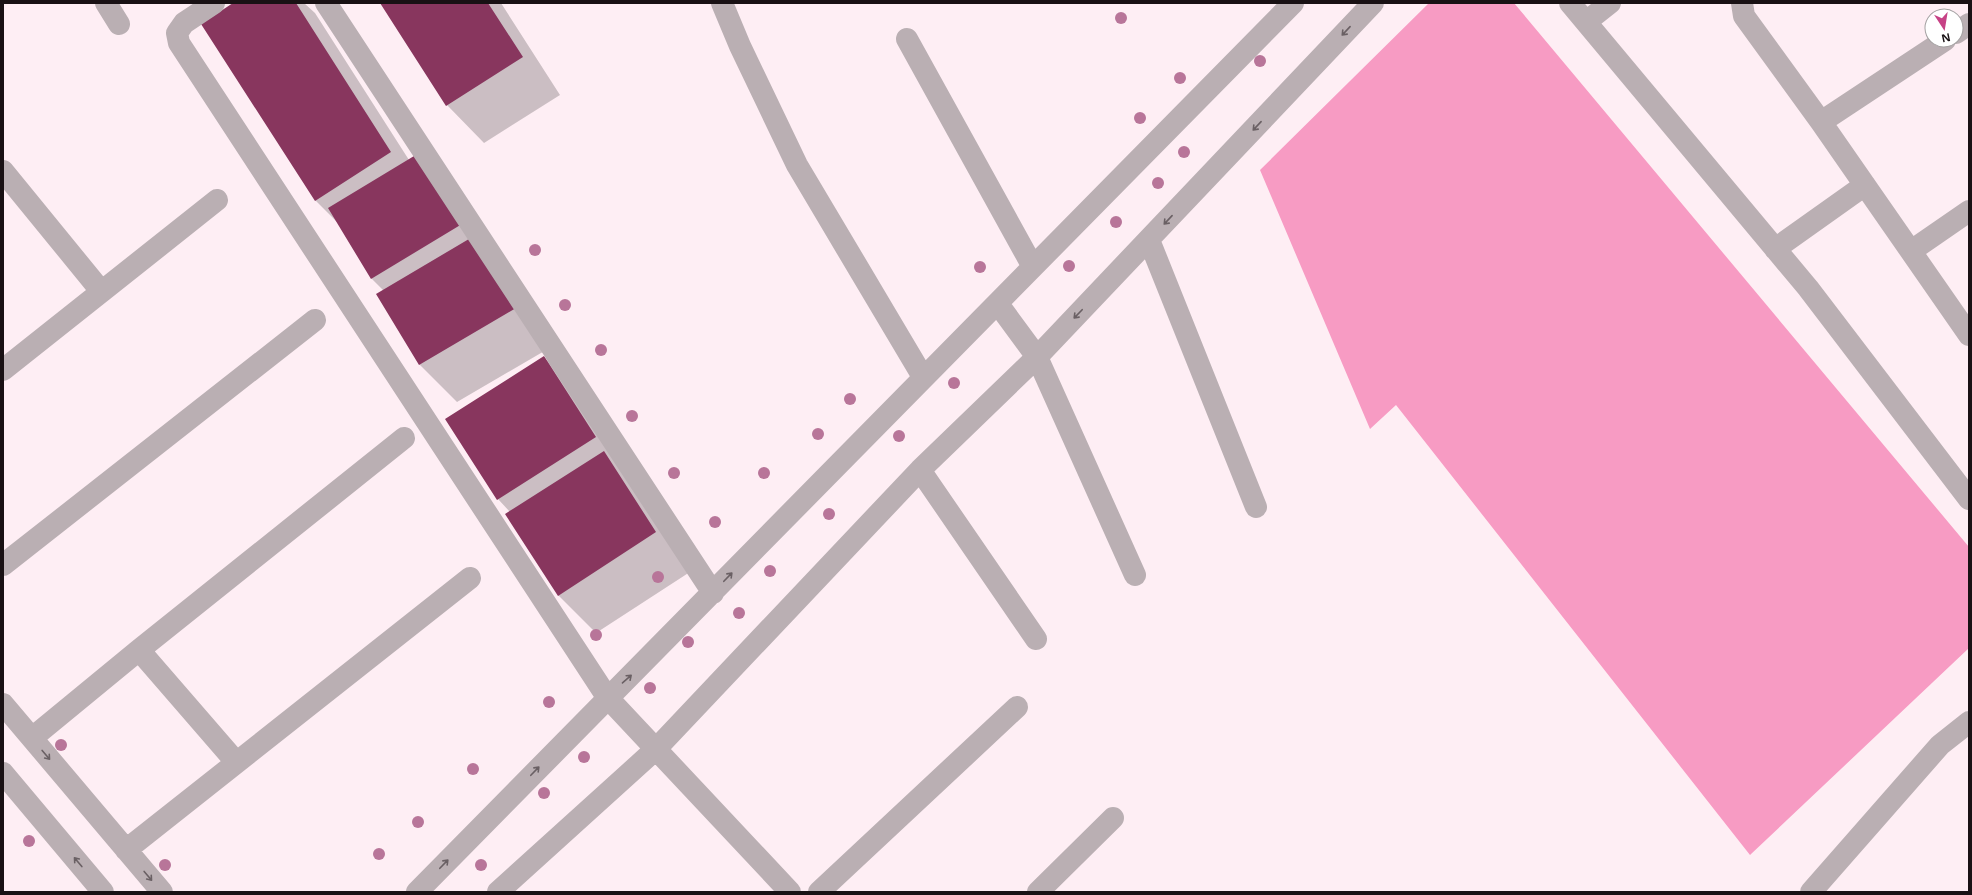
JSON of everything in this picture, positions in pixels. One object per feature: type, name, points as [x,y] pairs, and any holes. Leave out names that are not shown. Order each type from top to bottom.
[{"type":"street","points":[[106,3],[119,24]]},
{"type":"street","points":[[214,3],[184,23],[177,33],[180,43],[607,697],[790,892]]},
{"type":"street","points":[[326,3],[713,592]]},
{"type":"street","points":[[722,3],[740,46],[797,165],[923,377]]},
{"type":"street","points":[[417,892],[607,697],[633,675],[923,377],[998,304],[1293,3]]},
{"type":"street","points":[[498,892],[656,749],[920,470],[1037,357],[1373,3]]},
{"type":"street","points":[[1570,3],[1808,288],[1969,499]]},
{"type":"street","points":[[1586,22],[1610,3]]},
{"type":"street","points":[[1742,3],[1744,16],[1821,122],[1969,335]]},
{"type":"street","points":[[907,39],[1033,267]]},
{"type":"street","points":[[1821,122],[1933,48]]},
{"type":"street","points":[[3,170],[101,291]]},
{"type":"street","points":[[1776,249],[1865,185]]},
{"type":"street","points":[[3,370],[217,200]]},
{"type":"street","points":[[1911,251],[1969,211]]},
{"type":"street","points":[[1149,240],[1256,507]]},
{"type":"street","points":[[998,304],[1037,357],[1135,575]]},
{"type":"street","points":[[3,565],[314,320]]},
{"type":"street","points":[[32,738],[139,650],[404,438]]},
{"type":"street","points":[[920,470],[1036,639]]},
{"type":"street","points":[[126,850],[470,578]]},
{"type":"street","points":[[139,650],[236,762]]},
{"type":"street","points":[[3,704],[162,892]]},
{"type":"street","points":[[819,892],[1017,707]]},
{"type":"street","points":[[1811,892],[1940,745],[1969,722]]},
{"type":"street","points":[[6,782],[103,892]]},
{"type":"street","points":[[1038,892],[1113,818]]},
{"type":"shaded area","points":[[1429,3],[1514,3],[1969,547],[1969,648],[1750,855],[1396,405],[1370,429],[1260,170]]},
{"type":"building","points":[[233,3],[296,3],[391,152],[315,201],[201,24]]},
{"type":"building","points":[[380,3],[488,3],[523,57],[446,106]]},
{"type":"building","points":[[419,153],[462,224],[371,279],[328,208]]},
{"type":"building","points":[[474,236],[516,308],[419,365],[376,294]]},
{"type":"building","points":[[544,356],[596,437],[497,500],[445,419]]},
{"type":"building","points":[[604,451],[656,532],[558,596],[505,514]]}]
